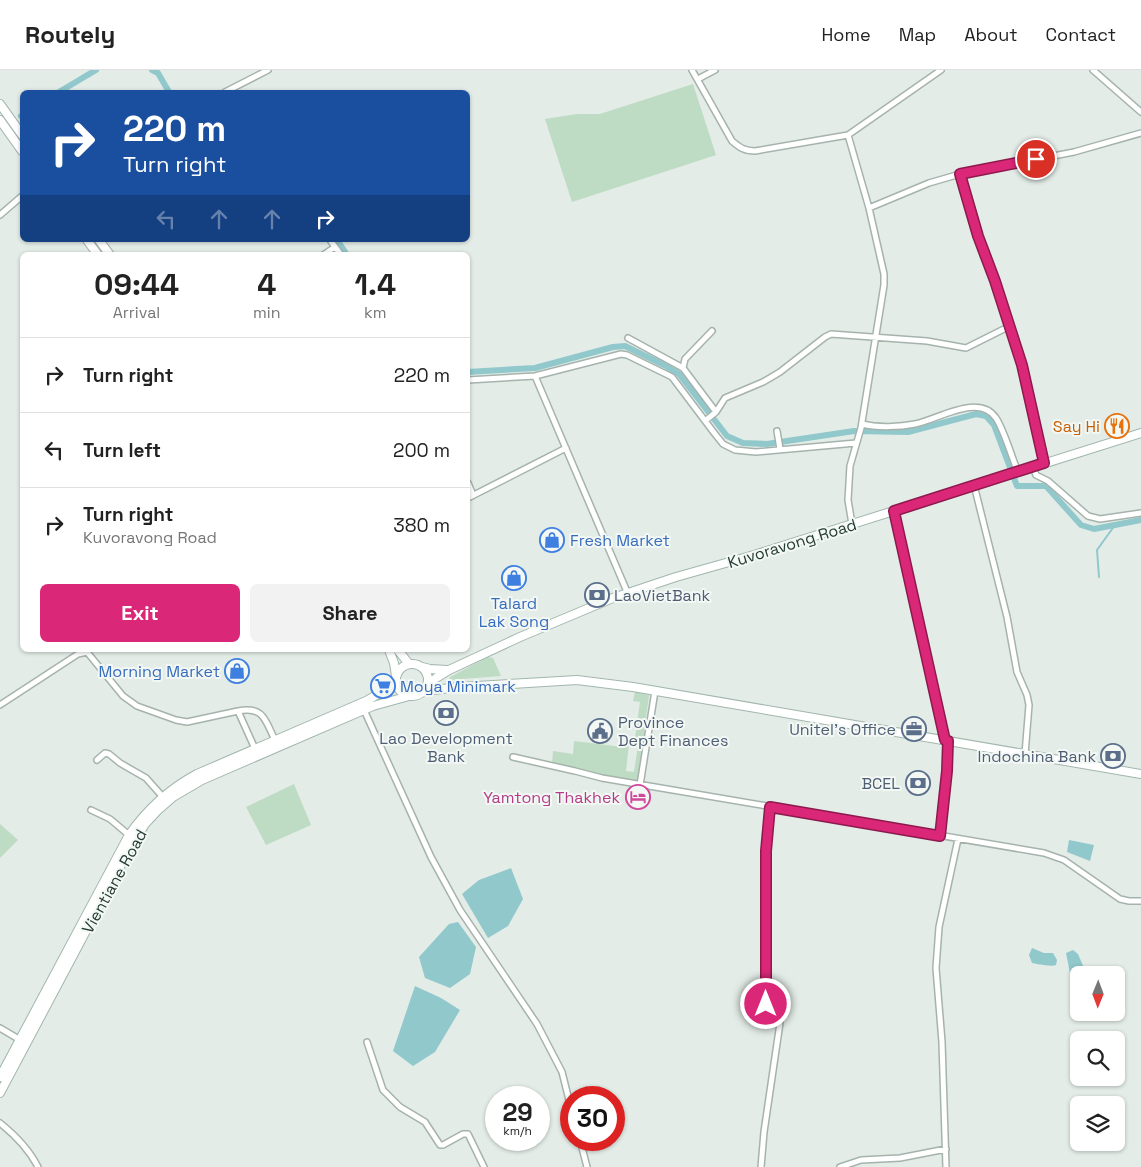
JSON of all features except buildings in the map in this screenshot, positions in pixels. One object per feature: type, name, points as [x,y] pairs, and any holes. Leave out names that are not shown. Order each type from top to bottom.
[{"type":"street","points":[[228,90],[258,72],[268,70]]},
{"type":"street","points":[[692,70],[732,141],[747,151],[848,135],[941,70]]},
{"type":"street","points":[[698,79],[715,70]]},
{"type":"street","points":[[1093,70],[1141,112]]},
{"type":"street","points":[[0,104],[20,132]]},
{"type":"street","points":[[0,120],[20,148]]},
{"type":"street","points":[[869,208],[929,183],[960,174],[1074,152],[1141,133]]},
{"type":"street","points":[[848,135],[869,208],[884,274],[883,300],[862,426],[850,466],[848,489],[852,524]]},
{"type":"street","points":[[960,174],[978,236],[995,281],[1022,365],[1044,463]]},
{"type":"street","points":[[0,215],[20,198]]},
{"type":"street","points":[[331,242],[339,252]]},
{"type":"street","points":[[328,252],[335,247]]},
{"type":"street","points":[[705,421],[716,412],[725,398],[763,382],[780,372],[825,337],[840,334],[928,340],[966,348],[1010,326]]},
{"type":"street","points":[[683,368],[685,359],[712,331]]},
{"type":"street","points":[[628,338],[683,368],[716,412]]},
{"type":"street","points":[[470,380],[535,376],[615,354],[627,355],[672,377],[723,444],[735,450],[756,452],[856,443]]},
{"type":"street","points":[[535,376],[628,594]]},
{"type":"street","points":[[862,426],[905,426],[917,424],[968,407],[984,408],[997,419],[1017,472]]},
{"type":"street","points":[[777,430],[780,449]]},
{"type":"street","name":"Kuvoravong Road","points":[[425,689],[436,678],[449,670],[529,634],[628,594],[676,577],[754,555],[1141,433]]},
{"type":"street","points":[[470,497],[566,448]]},
{"type":"street","points":[[1033,467],[1036,475],[1048,481],[1088,516],[1100,519],[1141,513]]},
{"type":"street","points":[[974,486],[1004,608],[1016,672],[1027,695],[1029,705],[1025,754]]},
{"type":"street","points":[[894,511],[946,741],[947,771],[940,836]]},
{"type":"street","points":[[0,705],[78,654],[85,652]]},
{"type":"street","points":[[89,652],[119,692],[137,706],[187,722],[252,709],[259,711],[275,740]]},
{"type":"street","points":[[390,652],[400,690],[408,696],[414,696],[425,689],[583,680],[1141,774]]},
{"type":"street","points":[[400,652],[409,664]]},
{"type":"street","points":[[0,1077],[23,1041],[129,835],[148,810],[162,796],[197,774],[256,752],[275,740],[366,701],[380,693],[396,678],[401,668],[409,664],[437,670],[449,670]]},
{"type":"street","points":[[422,667],[427,674],[425,689]]},
{"type":"street","points":[[640,785],[654,691]]},
{"type":"street","name":"Vientiane Road","points":[[0,1093],[23,1041],[130,848],[145,824],[157,811],[173,797],[256,752],[364,710],[408,696]]},
{"type":"street","points":[[364,710],[431,857],[460,910],[537,1024],[562,1072],[566,1086]]},
{"type":"street","points":[[238,711],[256,752]]},
{"type":"street","points":[[97,760],[105,753],[109,754],[120,763],[146,778],[162,796]]},
{"type":"street","points":[[513,756],[602,778],[640,785],[1044,853],[1058,858],[1120,899],[1141,901]]},
{"type":"street","points":[[761,1167],[764,1132],[780,1024],[778,1014],[766,1004],[766,851],[770,807]]},
{"type":"street","points":[[92,810],[110,819],[129,835]]},
{"type":"street","points":[[946,1167],[942,1042],[936,968],[939,927],[958,838]]},
{"type":"street","points":[[0,1028],[23,1041]]},
{"type":"street","points":[[367,1042],[383,1090],[394,1102],[409,1114],[425,1122],[440,1145],[463,1134],[468,1134],[484,1167]]},
{"type":"street","points":[[0,1123],[14,1134],[34,1158],[38,1167]]},
{"type":"street","points":[[840,1167],[862,1160],[900,1158],[946,1149]]},
{"type":"street","points":[[583,1151],[587,1167]]},
{"type":"green space","points":[[693,84],[716,155],[572,202],[545,119],[577,114],[600,114]]},
{"type":"green space","points":[[488,657],[493,658],[501,676],[449,680],[450,677]]},
{"type":"green space","points":[[635,692],[649,695],[638,779],[636,781],[602,776],[552,764],[553,751],[573,754],[574,741],[622,747],[624,743],[629,744],[626,771],[634,772],[638,746],[634,745],[640,702],[633,701]]},
{"type":"green space","points":[[294,784],[311,825],[266,845],[246,807]]},
{"type":"green space","points":[[0,824],[18,840],[0,858]]},
{"type":"water","points":[[1069,840],[1094,845],[1090,861],[1067,852]]},
{"type":"water","points":[[511,868],[523,899],[508,926],[488,938],[462,894],[479,880]]},
{"type":"water","points":[[458,922],[476,947],[470,974],[450,988],[425,978],[419,957],[449,924]]},
{"type":"water","points":[[1032,948],[1044,953],[1053,953],[1057,960],[1056,965],[1048,966],[1032,963],[1029,955]]},
{"type":"water","points":[[1073,950],[1078,954],[1083,966],[1070,966],[1070,973],[1066,953]]},
{"type":"water","points":[[415,986],[441,998],[460,1010],[435,1052],[413,1066],[393,1051]]},
{"type":"waterway","points":[[62,90],[96,70]]},
{"type":"waterway","points":[[152,70],[158,73],[168,90]]},
{"type":"waterway","points":[[338,242],[345,252]]},
{"type":"waterway","points":[[470,372],[535,368],[613,347],[625,346],[679,374],[727,436],[743,443],[767,444],[854,431],[908,432],[976,414],[986,416],[994,425],[1017,486],[1046,486],[1081,525],[1094,529],[1141,520]]},
{"type":"waterway","points":[[1099,577],[1097,550],[1115,525]]},
{"type":"place","name":"Say Hi","points":[[1117,426]]},
{"type":"place","name":"Fresh Market","points":[[552,540]]},
{"type":"place","name":"Talard Lak Song","points":[[514,578]]},
{"type":"place","name":"LaoVietBank","points":[[597,595]]},
{"type":"place","name":"Morning Market","points":[[237,671]]},
{"type":"place","name":"Moya Minimark","points":[[383,686]]},
{"type":"place","name":"Lao Development Bank","points":[[446,713]]},
{"type":"place","name":"Unitel's Office","points":[[914,729]]},
{"type":"place","name":"Province Dept Finances","points":[[600,731]]},
{"type":"place","name":"Indochina Bank","points":[[1113,756]]},
{"type":"place","name":"BCEL","points":[[918,783]]},
{"type":"place","name":"Yamtong Thakhek","points":[[638,797]]},
{"type":"route","points":[[766,1004],[766,851],[770,807],[940,836],[947,771],[948,741],[945,740],[894,511],[1044,463],[1022,365],[995,281],[978,236],[960,174],[1036,159]]}]
